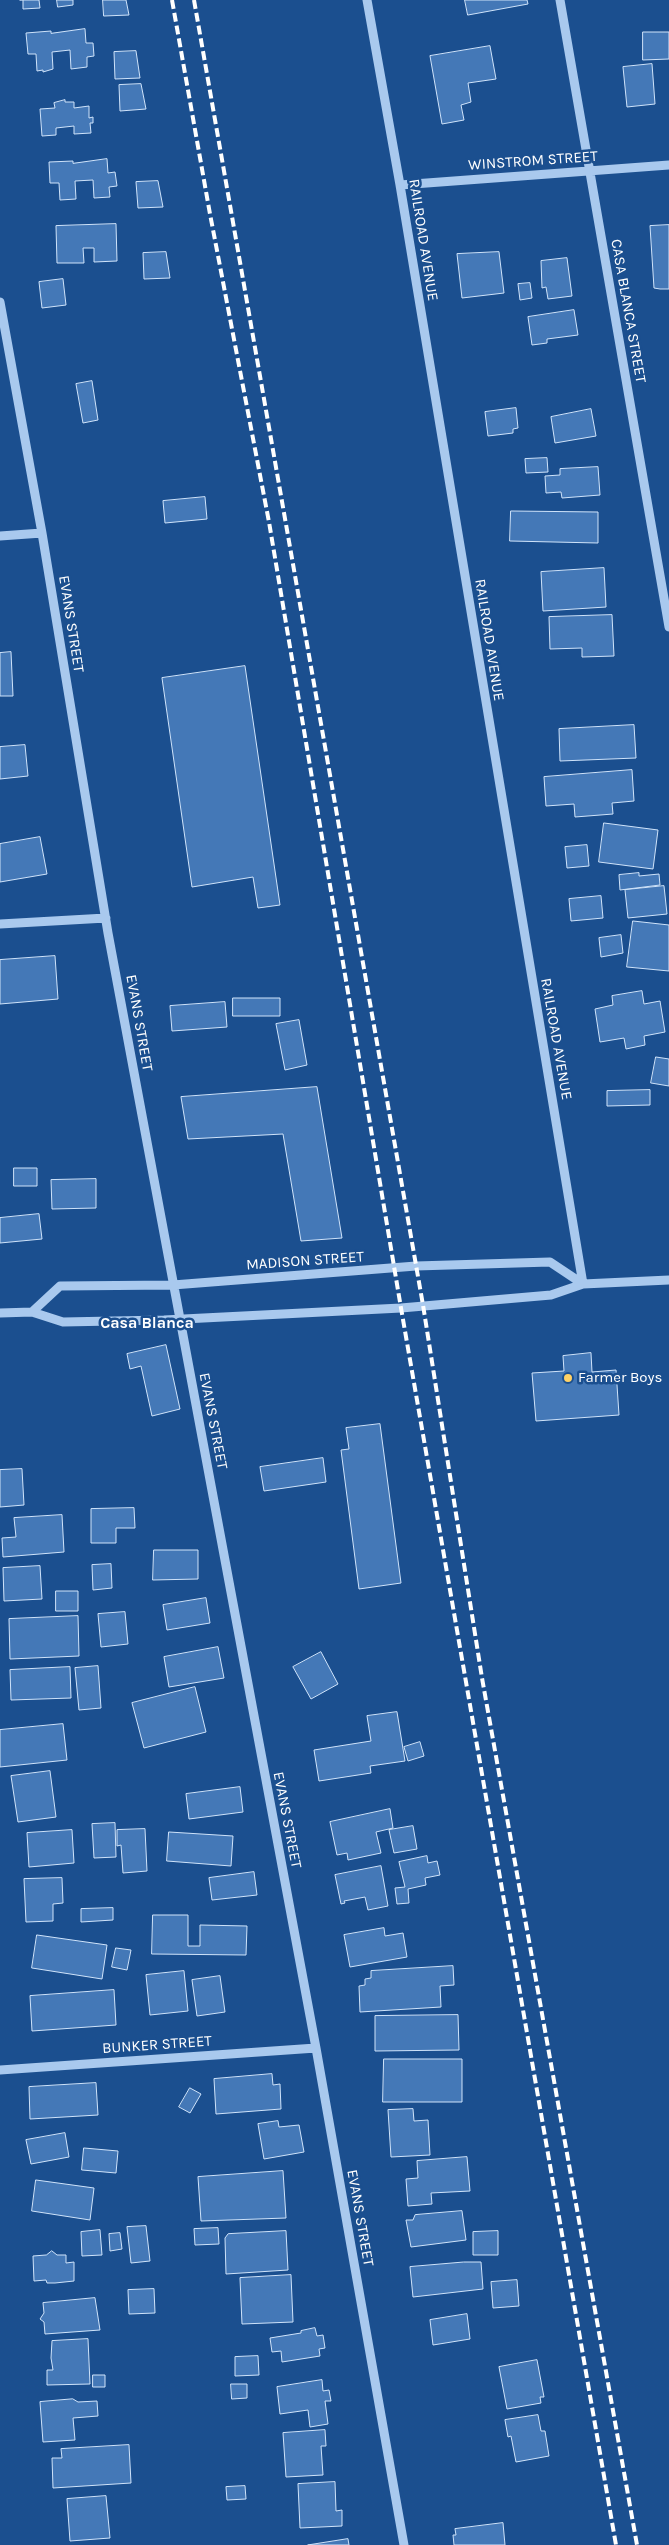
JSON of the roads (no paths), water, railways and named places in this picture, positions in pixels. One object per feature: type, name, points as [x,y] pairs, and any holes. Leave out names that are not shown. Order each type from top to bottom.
[{"type":"street","name":"RAILROAD AVENUE","points":[[367,0],[400,185],[583,1284]]},
{"type":"street","name":"CASA BLANCA STREET","points":[[560,0],[669,627]]},
{"type":"street","name":"WINSTROM STREET","points":[[400,185],[669,165]]},
{"type":"street","name":"EVANS STREET","points":[[0,302],[42,533],[106,918],[316,2048],[404,2545]]},
{"type":"street","points":[[0,536],[42,533]]},
{"type":"street","points":[[0,924],[106,918]]},
{"type":"street","name":"MADISON STREET","points":[[32,1312],[60,1286],[173,1285],[416,1266],[550,1262],[583,1284]]},
{"type":"street","points":[[0,1313],[32,1312],[63,1322],[180,1319],[402,1308],[551,1295],[583,1284],[669,1280]]},
{"type":"street","name":"BUNKER STREET","points":[[0,2070],[316,2048]]},
{"type":"railway","points":[[172,0],[210,214],[269,522],[401,1308],[616,2545]]},
{"type":"railway","points":[[194,0],[423,1305],[482,1678],[637,2545]]},
{"type":"place","name":"Farmer Boys","points":[[568,1378]]},
{"type":"district","name":"Casa Blanca","points":[[147,1323]]}]
